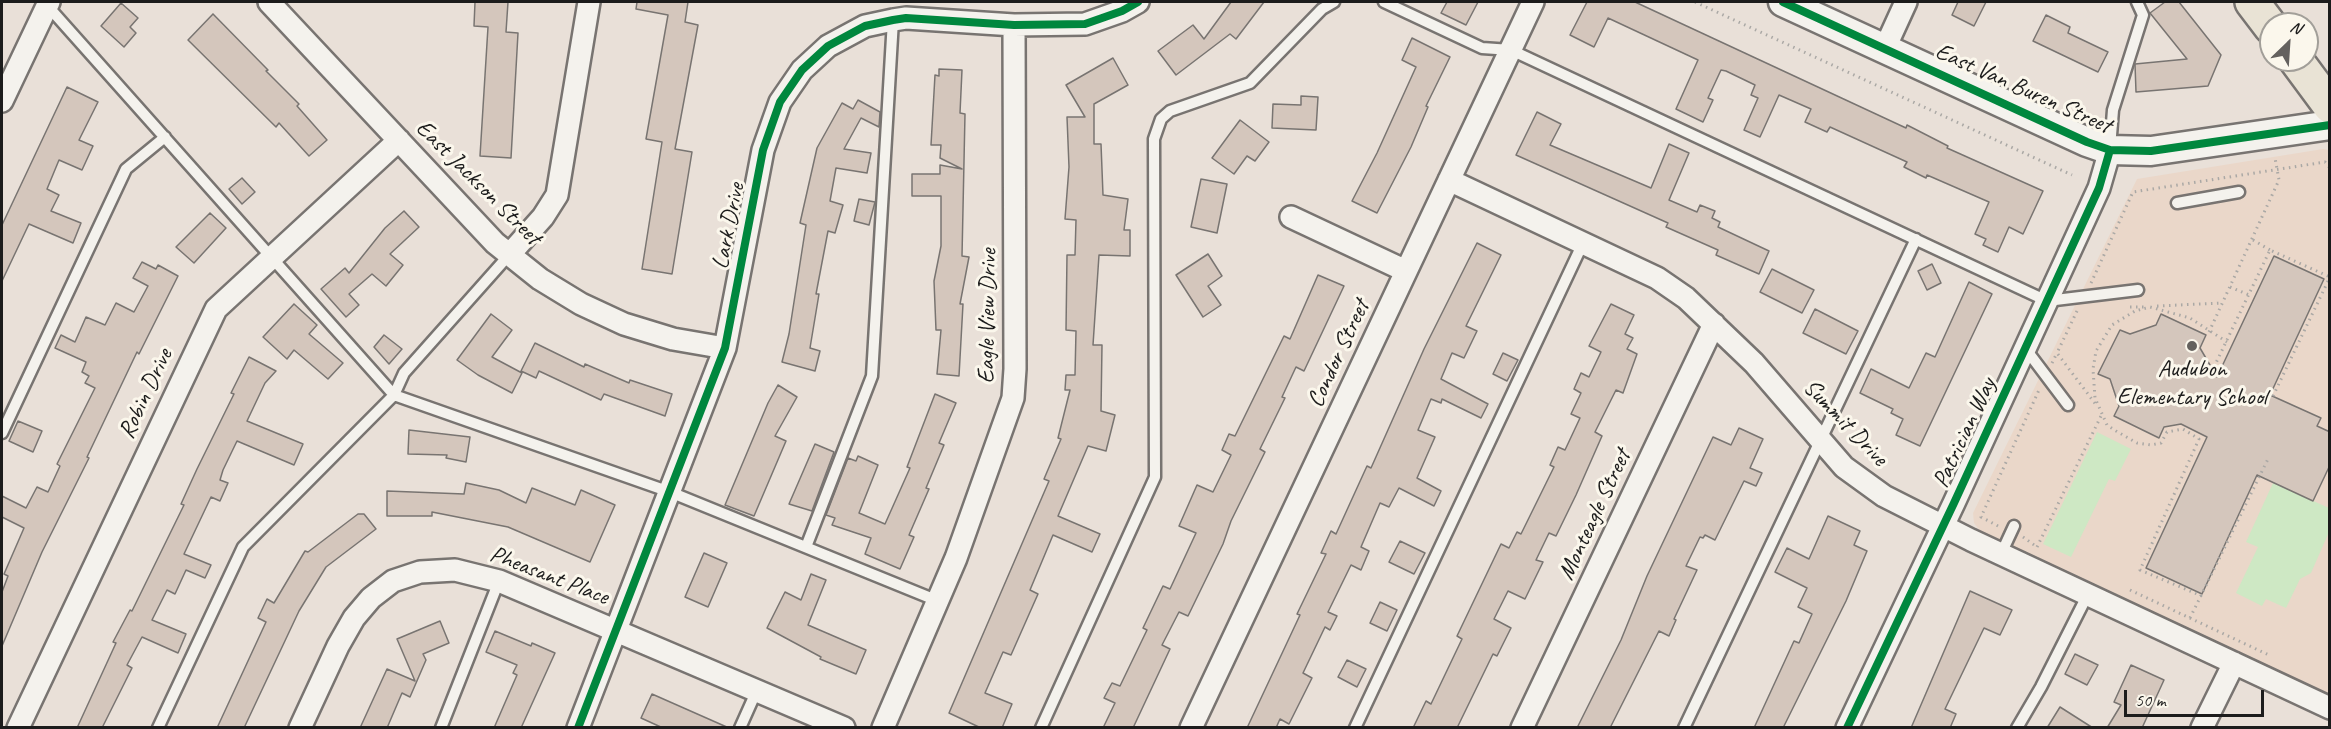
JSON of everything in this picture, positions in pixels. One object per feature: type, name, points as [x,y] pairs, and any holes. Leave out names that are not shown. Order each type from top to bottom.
[{"type":"main road","points":[[2305,72],[2330,106]]},
{"type":"street","points":[[2,101],[47,2]]},
{"type":"street","name":"East Jackson Street","points":[[269,2],[495,243],[540,279],[571,298],[624,324],[673,339],[725,348]]},
{"type":"street","points":[[509,255],[543,217],[557,195],[589,2]]},
{"type":"street","name":"Lark Drive","points":[[579,728],[725,348],[763,150],[780,102],[802,70],[828,46],[865,26],[893,20],[906,18],[1014,25],[1085,24],[1122,11],[1138,2]]},
{"type":"street","name":"Condor Street","points":[[1191,728],[1533,2]]},
{"type":"street","name":"East Van Buren Street","points":[[1783,2],[2086,142],[2110,150],[2151,151],[2330,126]]},
{"type":"street","points":[[1885,48],[1906,2]]},
{"type":"street","name":"Eagle View Drive","points":[[883,728],[960,548],[1013,398],[1015,369],[1014,25]]},
{"type":"street","name":"Robin Drive","points":[[18,728],[205,328],[216,309],[399,140]]},
{"type":"street","name":"Patrician Way","points":[[1847,728],[1943,527],[2099,188],[2110,150]]},
{"type":"street","name":"Summit Drive","points":[[1449,180],[1657,278],[1686,298],[1754,363],[1820,440],[1862,482],[1943,527],[2330,708]]},
{"type":"street","points":[[1291,217],[1406,271]]},
{"type":"street","name":"Monteagle Street","points":[[1522,728],[1714,324]]},
{"type":"street","name":"Pheasant Place","points":[[300,728],[338,646],[354,618],[371,598],[393,581],[420,572],[455,570],[499,581],[844,728]]},
{"type":"street","points":[[2202,728],[2234,663]]},
{"type":"lane","points":[[47,2],[394,395],[670,492],[938,602]]},
{"type":"lane","points":[[1041,728],[1155,477],[1154,139],[1161,118],[1170,111],[1250,83],[1322,9],[1334,2]]},
{"type":"lane","points":[[1384,2],[1482,48],[1511,50],[2047,301],[2138,290]]},
{"type":"lane","points":[[2110,150],[2113,111],[2143,15],[2141,3]]},
{"type":"lane","points":[[806,548],[872,376],[893,20]]},
{"type":"lane","points":[[2,433],[126,169],[165,137]]},
{"type":"lane","points":[[2177,203],[2238,192]]},
{"type":"lane","points":[[1684,728],[1916,239]]},
{"type":"lane","points":[[1355,728],[1583,243]]},
{"type":"lane","points":[[158,728],[243,547],[394,395],[405,373],[509,255]]},
{"type":"lane","points":[[2025,348],[2068,405]]},
{"type":"lane","points":[[2001,554],[2013,529]]},
{"type":"lane","points":[[441,728],[499,581]]},
{"type":"lane","points":[[2017,728],[2041,687],[2088,594]]},
{"type":"lane","points":[[740,728],[757,690]]},
{"type":"path","points":[[1695,2],[2072,175]]},
{"type":"path","points":[[2209,332],[2279,180],[2276,158]]},
{"type":"path","points":[[2047,552],[2013,529],[1981,517],[2133,192],[2325,162],[2330,168]]},
{"type":"path","points":[[2253,240],[2330,277],[2273,396]]},
{"type":"path","points":[[2214,367],[2270,250]]},
{"type":"path","points":[[2230,287],[2248,295]]},
{"type":"path","points":[[2129,307],[2222,303]]},
{"type":"path","points":[[2202,596],[2140,570],[2199,439],[2183,429],[2167,432],[2161,443],[2137,443],[2107,425],[2094,391],[2093,369],[2096,351],[2112,326],[2136,311],[2150,307],[2190,318],[2227,342]]},
{"type":"path","points":[[2057,353],[2102,413]]},
{"type":"path","points":[[2037,547],[2102,413]]},
{"type":"path","points":[[2190,618],[2268,459]]},
{"type":"path","points":[[2128,590],[2279,660]]},
{"type":"shaded area","name":"Audubon Elementary School","points":[[2323,149],[2329,150],[2329,694],[1980,531],[1974,523],[1973,513],[2137,179]]},
{"type":"green space","points":[[2097,432],[2131,449],[2115,481],[2109,479],[2071,557],[2043,544]]},
{"type":"green space","points":[[2273,483],[2329,508],[2329,532],[2311,573],[2300,579],[2286,608],[2266,599],[2262,606],[2236,593],[2258,547],[2246,542]]},
{"type":"building","points":[[475,2],[508,2],[506,32],[518,33],[511,158],[480,156],[488,27],[474,26]]},
{"type":"building","points":[[637,2],[688,2],[685,22],[698,25],[675,149],[692,152],[672,274],[642,269],[662,142],[646,139],[668,15],[636,9]]},
{"type":"building","points":[[1231,2],[1264,2],[1236,39],[1230,34],[1176,75],[1158,51],[1193,25],[1204,39]]},
{"type":"building","points":[[1447,2],[1478,2],[1466,25],[1441,13]]},
{"type":"building","points":[[1587,2],[1635,2],[1906,128],[1907,125],[1948,146],[1947,148],[2043,191],[2023,234],[2009,227],[1998,252],[1983,245],[1986,239],[1975,234],[1989,202],[1927,175],[1926,178],[1904,167],[1907,162],[1830,127],[1827,132],[1805,122],[1811,109],[1779,95],[1760,137],[1744,130],[1758,98],[1751,95],[1755,85],[1726,71],[1721,70],[1708,98],[1713,100],[1703,122],[1676,109],[1698,60],[1608,18],[1594,47],[1570,35]]},
{"type":"building","points":[[1958,2],[1986,2],[1974,26],[1952,15]]},
{"type":"building","points":[[2165,2],[2179,2],[2221,55],[2208,86],[2136,92],[2135,64],[2187,59],[2150,13]]},
{"type":"building","points":[[121,3],[138,18],[130,27],[136,33],[124,47],[101,26]]},
{"type":"building","points":[[213,14],[299,104],[297,106],[327,140],[309,156],[279,123],[276,127],[188,40]]},
{"type":"building","points":[[2046,15],[2070,27],[2068,33],[2108,52],[2098,72],[2033,41]]},
{"type":"building","points":[[1412,38],[1450,57],[1426,106],[1428,107],[1411,147],[1377,213],[1352,201],[1377,153],[1416,67],[1402,60]]},
{"type":"building","points":[[1113,58],[1128,85],[1094,104],[1094,144],[1101,144],[1103,195],[1128,199],[1124,230],[1130,230],[1130,256],[1099,255],[1093,345],[1102,345],[1101,411],[1115,415],[1106,451],[1088,446],[1058,516],[1100,534],[1092,552],[1053,535],[1030,590],[1038,594],[1011,655],[1003,652],[985,693],[1012,704],[1002,728],[981,728],[949,713],[1049,481],[1044,479],[1061,439],[1058,438],[1070,390],[1065,390],[1066,375],[1075,375],[1076,331],[1066,330],[1067,255],[1075,255],[1076,220],[1065,219],[1069,167],[1067,117],[1085,117],[1066,85]]},
{"type":"building","points":[[939,69],[962,70],[960,113],[965,114],[962,256],[969,257],[960,304],[963,304],[959,376],[937,374],[941,330],[936,330],[934,281],[941,246],[941,196],[912,196],[912,174],[940,174],[940,165],[962,169],[940,158],[941,145],[931,145],[935,75],[939,76]]},
{"type":"building","points":[[67,87],[98,102],[79,140],[93,146],[82,170],[59,160],[47,189],[59,195],[51,211],[81,223],[73,243],[29,224],[2,281],[2,225]]},
{"type":"building","points":[[1301,96],[1318,97],[1316,130],[1272,128],[1273,104],[1301,105]]},
{"type":"building","points":[[858,100],[880,112],[879,127],[861,118],[844,149],[871,153],[867,173],[836,168],[830,201],[843,205],[835,233],[828,231],[816,294],[819,294],[810,348],[820,351],[815,371],[782,362],[789,334],[806,225],[800,223],[817,148],[842,103],[853,109]]},
{"type":"building","points":[[1537,112],[1561,124],[1550,145],[1651,188],[1669,144],[1689,153],[1669,200],[1697,212],[1700,205],[1715,211],[1712,218],[1720,222],[1718,227],[1769,251],[1759,274],[1716,255],[1718,250],[1666,227],[1668,223],[1516,155]]},
{"type":"building","points":[[1240,120],[1269,142],[1255,161],[1247,156],[1234,174],[1212,158]]},
{"type":"building","points":[[242,178],[255,192],[242,204],[229,189]]},
{"type":"building","points":[[1201,179],[1227,184],[1217,233],[1191,227]]},
{"type":"building","points":[[859,199],[875,202],[869,225],[854,221]]},
{"type":"building","points":[[404,211],[419,227],[390,254],[403,265],[386,286],[372,274],[349,294],[359,305],[346,317],[321,289],[345,268],[349,273],[385,228]]},
{"type":"building","points":[[210,213],[226,228],[194,263],[176,247]]},
{"type":"building","points":[[1477,243],[1501,255],[1466,326],[1477,331],[1464,358],[1452,353],[1441,379],[1488,404],[1481,418],[1442,399],[1441,403],[1431,399],[1418,430],[1435,437],[1417,478],[1441,491],[1434,506],[1399,488],[1389,507],[1380,503],[1361,547],[1369,551],[1361,570],[1351,565],[1328,612],[1337,616],[1330,630],[1325,627],[1303,673],[1312,678],[1289,724],[1280,719],[1276,728],[1247,728],[1300,615],[1297,614],[1326,554],[1321,553],[1331,531],[1336,534],[1367,466],[1371,468],[1424,349]]},
{"type":"building","points":[[1208,254],[1222,276],[1208,286],[1221,305],[1203,317],[1176,275]]},
{"type":"building","points":[[2274,256],[2324,279],[2270,395],[2321,418],[2317,426],[2330,432],[2330,465],[2313,501],[2257,475],[2202,594],[2146,568],[2207,437],[2181,424],[2164,427],[2159,438],[2114,416],[2119,406],[2110,379],[2098,374],[2120,330],[2130,334],[2156,325],[2161,314],[2206,335],[2200,348],[2217,377]]},
{"type":"building","points":[[142,262],[156,269],[158,265],[178,276],[139,354],[137,352],[87,457],[89,458],[42,552],[2,646],[2,592],[8,576],[4,574],[24,528],[2,517],[2,496],[26,508],[37,487],[48,492],[60,466],[57,464],[95,388],[85,383],[89,376],[82,372],[86,362],[55,348],[61,335],[75,342],[86,317],[105,325],[116,303],[134,312],[148,286],[133,278]]},
{"type":"building","points":[[1932,264],[1941,283],[1927,290],[1918,271]]},
{"type":"building","points":[[1772,269],[1814,290],[1802,313],[1760,292]]},
{"type":"building","points":[[1318,275],[1344,286],[1304,371],[1296,367],[1282,397],[1285,398],[1260,449],[1265,452],[1231,521],[1223,544],[1188,616],[1179,612],[1162,645],[1170,649],[1133,728],[1103,728],[1115,703],[1104,698],[1112,683],[1120,686],[1147,630],[1143,628],[1163,586],[1170,589],[1196,533],[1179,526],[1197,485],[1213,492],[1231,455],[1222,450],[1229,434],[1235,436],[1284,336],[1290,339]]},
{"type":"building","points":[[1969,282],[1992,294],[1920,446],[1896,435],[1903,419],[1891,413],[1893,409],[1860,393],[1871,369],[1909,388],[1926,353],[1935,357]]},
{"type":"building","points":[[294,304],[317,325],[309,334],[343,363],[328,379],[294,350],[287,359],[263,337]]},
{"type":"building","points":[[1611,304],[1634,315],[1625,334],[1633,338],[1627,349],[1637,354],[1623,393],[1616,390],[1595,432],[1602,436],[1576,495],[1556,536],[1549,533],[1536,560],[1543,562],[1525,599],[1508,591],[1494,619],[1511,628],[1497,656],[1493,654],[1457,728],[1413,728],[1426,701],[1431,704],[1462,639],[1457,636],[1501,544],[1509,548],[1517,532],[1521,534],[1554,467],[1550,465],[1558,447],[1565,450],[1580,418],[1571,414],[1581,393],[1574,389],[1581,373],[1589,377],[1601,352],[1589,346]]},
{"type":"building","points":[[1815,309],[1858,331],[1846,354],[1803,333]]},
{"type":"building","points":[[491,314],[512,330],[492,357],[522,373],[512,393],[478,375],[457,360]]},
{"type":"building","points":[[384,335],[402,349],[389,364],[374,347]]},
{"type":"building","points":[[535,343],[584,367],[585,364],[629,383],[630,380],[672,394],[665,416],[604,394],[601,400],[539,371],[536,378],[521,371]]},
{"type":"building","points":[[1503,353],[1518,360],[1507,381],[1493,374]]},
{"type":"building","points":[[249,357],[276,371],[265,383],[247,421],[303,444],[294,465],[237,441],[220,480],[228,483],[220,501],[211,497],[184,554],[211,565],[205,578],[186,570],[175,594],[167,590],[152,620],[186,634],[178,653],[142,637],[127,665],[132,668],[102,728],[77,728],[116,643],[113,642],[130,610],[132,611],[184,505],[181,504],[234,394],[231,393]]},
{"type":"building","points":[[778,385],[797,397],[775,436],[786,441],[754,516],[725,505],[768,403]]},
{"type":"building","points":[[935,394],[956,403],[939,443],[944,445],[926,488],[929,489],[909,535],[914,537],[900,569],[865,554],[871,538],[832,525],[835,518],[826,515],[848,458],[856,461],[858,456],[878,465],[859,513],[885,524],[910,468],[907,467]]},
{"type":"building","points":[[18,421],[42,431],[33,452],[9,441]]},
{"type":"building","points":[[1739,428],[1763,439],[1750,468],[1762,473],[1756,486],[1744,481],[1715,540],[1705,535],[1703,538],[1700,537],[1686,566],[1697,570],[1674,619],[1676,620],[1669,636],[1659,631],[1610,728],[1577,728],[1621,640],[1647,576],[1713,437],[1731,445]]},
{"type":"building","points":[[409,430],[470,437],[466,462],[446,458],[447,455],[408,454]]},
{"type":"building","points":[[815,444],[834,452],[812,511],[789,504]]},
{"type":"building","points":[[466,483],[499,490],[526,503],[532,488],[575,505],[581,490],[615,505],[590,562],[508,527],[432,512],[432,516],[387,516],[387,491],[464,494]]},
{"type":"building","points":[[358,514],[364,514],[376,529],[326,567],[299,611],[244,728],[217,728],[266,622],[258,618],[267,599],[274,603],[305,551],[308,552]]},
{"type":"building","points":[[1828,516],[1860,531],[1854,545],[1867,551],[1846,601],[1783,728],[1754,728],[1794,641],[1799,643],[1812,614],[1798,607],[1807,588],[1775,572],[1787,548],[1809,559]]},
{"type":"building","points":[[1400,541],[1425,553],[1414,574],[1389,562]]},
{"type":"building","points":[[704,553],[727,563],[708,607],[685,597]]},
{"type":"building","points":[[811,574],[826,580],[808,625],[866,650],[856,674],[820,659],[821,657],[767,628],[785,592],[801,600]]},
{"type":"building","points":[[1970,591],[2012,610],[2000,635],[1984,628],[1945,709],[1956,714],[1950,728],[1911,728]]},
{"type":"building","points":[[1380,602],[1397,610],[1387,631],[1370,623]]},
{"type":"building","points":[[440,621],[449,643],[423,654],[426,660],[410,697],[402,693],[387,728],[360,728],[387,669],[415,681],[397,639]]},
{"type":"building","points":[[495,631],[555,653],[521,728],[494,728],[517,675],[513,673],[517,665],[486,652]]},
{"type":"building","points":[[2075,654],[2098,665],[2087,685],[2065,674]]},
{"type":"building","points":[[1347,660],[1366,669],[1357,687],[1338,677]]},
{"type":"building","points":[[2131,665],[2164,680],[2142,728],[2107,728],[2121,705],[2114,702]]},
{"type":"building","points":[[652,694],[729,728],[663,728],[641,718]]},
{"type":"building","points":[[2060,707],[2093,728],[2047,728]]},
{"type":"cycle path","points":[[578,728],[725,348],[763,150],[780,102],[802,70],[828,46],[865,26],[893,20],[906,18],[1014,25],[1085,24],[1122,11],[1138,2]]},
{"type":"cycle path","points":[[1783,2],[2087,142],[2110,150],[2151,151],[2330,125]]},
{"type":"cycle path","points":[[1847,728],[1954,503],[2099,188],[2110,150]]},
{"type":"place","name":"Audubon Elementary School","points":[[2192,346]]}]
